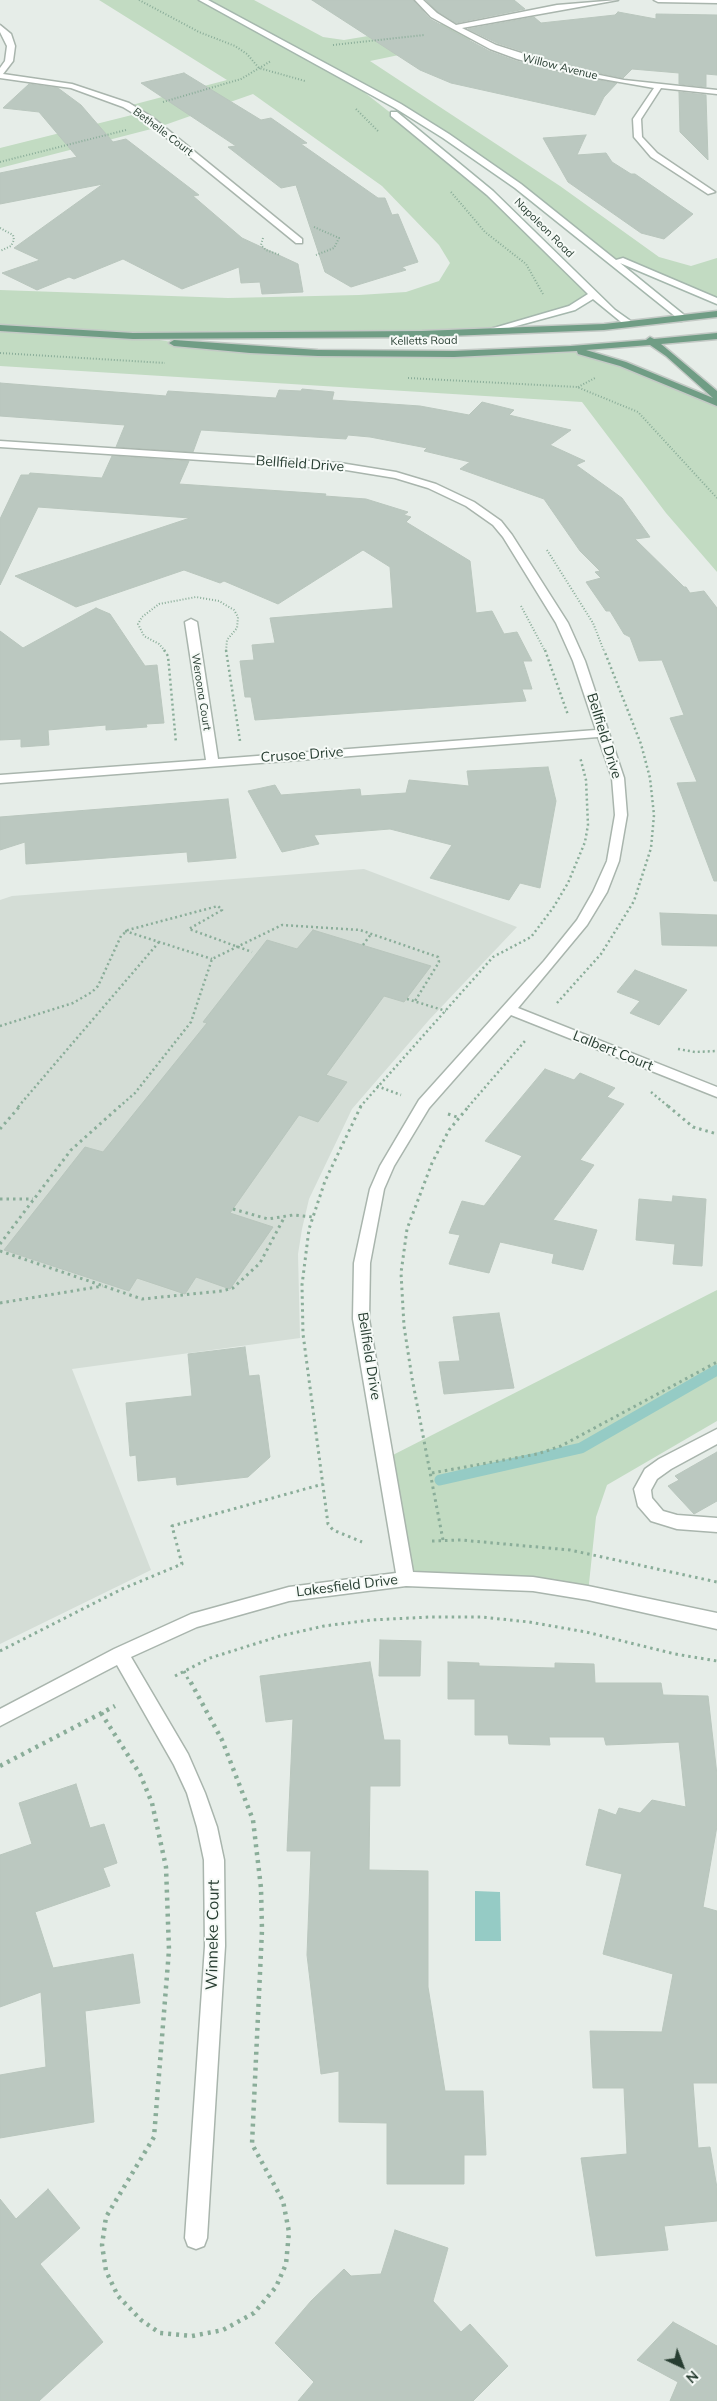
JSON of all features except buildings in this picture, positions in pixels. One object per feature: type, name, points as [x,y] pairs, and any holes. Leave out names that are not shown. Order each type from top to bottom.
[{"type":"main road","name":"Kelletts Road","points":[[0,328],[132,336],[490,332],[629,324],[717,314]]},
{"type":"main road","name":"Napoleon Road","points":[[684,319],[714,339]]},
{"type":"main road","name":"Napoleon Road","points":[[629,324],[717,396]]},
{"type":"main road","name":"Kelletts Road","points":[[132,336],[184,344],[318,353],[454,354],[571,349],[714,339]]},
{"type":"main road","points":[[571,349],[623,364],[717,403]]},
{"type":"street","name":"Napoleon Road","points":[[203,0],[398,106],[470,152],[603,253],[684,319]]},
{"type":"street","name":"Willow Avenue","points":[[419,0],[434,15],[493,47],[539,62],[600,77],[658,87],[717,92]]},
{"type":"street","points":[[455,27],[557,7],[614,0]]},
{"type":"street","points":[[658,0],[717,1]]},
{"type":"street","points":[[0,28],[8,36],[11,46],[9,61],[0,74]]},
{"type":"street","name":"Bethelle Court","points":[[0,74],[72,86],[126,104],[149,119],[300,241]]},
{"type":"street","name":"Napoleon Road","points":[[351,82],[415,130],[490,193],[612,312],[629,324]]},
{"type":"street","points":[[658,87],[637,119],[638,137],[654,155],[711,192]]},
{"type":"street","points":[[603,253],[717,301]]},
{"type":"street","points":[[490,332],[572,308],[595,294]]},
{"type":"street","name":"Bellfield Drive","points":[[0,444],[340,466],[396,475],[451,494],[498,524],[516,547],[572,642],[618,778],[620,830],[613,861],[600,892],[582,922],[549,964],[424,1104],[412,1121],[387,1166],[377,1189],[362,1263],[361,1319],[406,1579]]},
{"type":"street","name":"Weroona Court","points":[[191,622],[212,762]]},
{"type":"street","name":"Crusoe Drive","points":[[0,779],[604,733]]},
{"type":"street","name":"Lalbert Court","points":[[508,1010],[717,1092]]},
{"type":"street","points":[[717,1436],[661,1467],[647,1479],[642,1489],[644,1501],[657,1516],[677,1522],[717,1525]]},
{"type":"street","name":"Lakesfield Drive","points":[[0,1718],[120,1654],[191,1622],[289,1594],[406,1579],[533,1584],[581,1591],[717,1621]]},
{"type":"street","name":"Winneke Court","points":[[120,1654],[181,1760],[196,1793],[207,1827],[214,1860],[215,1946],[196,2238]]},
{"type":"path","points":[[139,0],[199,32],[235,46],[247,54],[259,68],[310,83]]},
{"type":"path","points":[[333,45],[425,35]]},
{"type":"path","points":[[160,104],[173,97],[233,82],[272,60]]},
{"type":"path","points":[[355,108],[383,136]]},
{"type":"path","points":[[0,162],[131,129]]},
{"type":"path","points":[[445,187],[485,232],[526,264],[542,294],[550,300]]},
{"type":"path","points":[[0,228],[13,235],[14,240],[11,246],[0,251]]},
{"type":"path","points":[[577,387],[638,412],[717,498]]},
{"type":"path","points":[[546,550],[575,592],[596,631],[641,744],[650,778],[654,815],[651,848],[634,901],[601,954],[557,1003],[566,1006]]},
{"type":"path","points":[[518,601],[543,645],[569,720]]},
{"type":"path","points":[[0,1026],[73,1003],[92,992],[125,931],[218,906],[222,910],[188,929],[252,952]]},
{"type":"path","points":[[125,931],[212,959],[282,925],[360,930],[438,957],[439,962],[415,1001]]},
{"type":"path","points":[[363,945],[371,934]]},
{"type":"path","points":[[0,1129],[159,942]]},
{"type":"path","points":[[0,1244],[71,1150],[135,1093],[191,1022],[212,959]]},
{"type":"path","points":[[407,999],[446,1011]]},
{"type":"path","points":[[443,1540],[404,1326],[401,1274],[407,1229],[416,1201],[436,1154],[449,1130],[526,1040]]},
{"type":"path","points":[[674,1048],[695,1052],[717,1051]]},
{"type":"path","points":[[377,1086],[406,1097]]},
{"type":"path","points":[[645,1089],[693,1126],[717,1134]]},
{"type":"path","points":[[445,1113],[460,1118]]},
{"type":"path","points":[[0,1199],[34,1199]]},
{"type":"path","points":[[233,1209],[268,1219],[285,1216],[313,1217]]},
{"type":"path","points":[[0,1251],[142,1299],[230,1290],[260,1263],[285,1216]]},
{"type":"path","points":[[0,1303],[103,1286]]},
{"type":"path","points":[[432,1473],[537,1454],[561,1446],[717,1362]]},
{"type":"path","points":[[0,1651],[114,1593],[182,1564],[172,1526],[323,1484]]},
{"type":"path","points":[[432,1541],[443,1540],[570,1550],[717,1582]]},
{"type":"path","points":[[174,1676],[210,1658],[280,1636],[371,1620],[423,1617],[481,1617],[529,1622],[614,1637],[675,1654],[717,1661]]},
{"type":"path","points":[[0,1766],[115,1706]]},
{"type":"shaded area","points":[[364,869],[517,927],[429,1020],[352,1109],[309,1199],[302,1229],[298,1254],[300,1338],[72,1369],[151,1570],[0,1644],[0,900],[12,896]]},
{"type":"green space","points":[[99,0],[254,0],[323,37],[344,40],[447,23],[476,39],[370,61],[560,186],[659,257],[691,266],[717,258],[717,301],[603,253],[446,136],[355,85],[466,172],[595,294],[572,308],[490,332],[136,336],[184,344],[320,353],[571,349],[623,364],[717,403],[717,572],[666,513],[582,402],[0,366],[0,290],[228,298],[359,295],[406,292],[439,281],[450,263],[439,245],[382,186],[253,94],[159,127],[0,168],[0,148],[140,113],[128,106],[227,80]]},
{"type":"green space","points":[[717,1290],[717,1421],[607,1485],[596,1517],[588,1593],[406,1579],[387,1458]]},
{"type":"water","points":[[475,1891],[500,1892],[501,1941],[475,1941]]},
{"type":"waterway","points":[[440,1480],[581,1448],[717,1370]]}]
